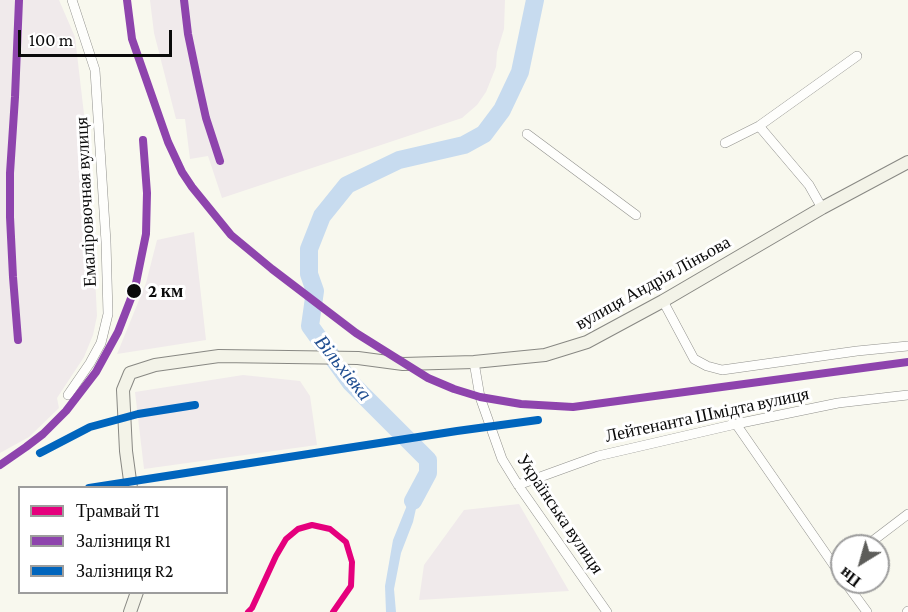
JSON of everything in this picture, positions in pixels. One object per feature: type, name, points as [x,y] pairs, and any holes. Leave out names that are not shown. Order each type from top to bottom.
[{"type":"street","name":"Емаліровочная вулиця","points":[[68,395],[101,343],[108,314],[106,242],[95,70],[72,0]]},
{"type":"street","points":[[725,143],[759,126],[857,56]]},
{"type":"street","points":[[759,126],[809,185],[822,208]]},
{"type":"street","points":[[527,134],[636,215]]},
{"type":"street","name":"вулиця Андрія Ліньова","points":[[131,486],[126,451],[123,390],[130,373],[155,365],[219,356],[358,358],[403,364],[474,362],[545,355],[587,342],[663,301],[822,208],[908,162]]},
{"type":"street","points":[[663,301],[694,359],[722,370],[908,346]]},
{"type":"street","name":"Українська вулиця","points":[[474,362],[480,397],[502,459],[607,612]]},
{"type":"street","name":"Лейтенанта Шмідта вулиця","points":[[518,485],[598,456],[736,424],[838,403],[908,395]]},
{"type":"street","points":[[736,424],[830,554]]},
{"type":"street","points":[[882,534],[908,514]]},
{"type":"street","points":[[130,612],[136,594]]},
{"type":"street","points":[[854,594],[867,612]]},
{"type":"shaded area","points":[[0,0],[59,0],[75,37],[89,157],[97,316],[93,335],[84,357],[57,398],[59,408],[29,437],[0,453]]},
{"type":"shaded area","points":[[150,0],[505,0],[504,29],[497,52],[496,67],[486,92],[477,105],[462,118],[222,198],[208,156],[190,159],[185,119],[176,119],[154,33]]},
{"type":"shaded area","points":[[194,232],[206,340],[117,354],[146,283],[157,240]]},
{"type":"shaded area","points":[[243,375],[300,381],[310,396],[317,445],[144,469],[135,392]]},
{"type":"shaded area","points":[[519,504],[569,591],[419,600],[424,565],[464,510]]},
{"type":"water","points":[[420,475],[428,481],[419,495],[413,522],[401,553],[394,589],[396,612],[386,612],[385,586],[393,540]]},
{"type":"waterway","name":"Вільхівка","points":[[413,501],[428,473],[428,460],[351,383],[310,326],[315,291],[309,274],[309,249],[322,216],[347,185],[399,160],[464,145],[484,134],[502,110],[520,72],[535,0]]},
{"type":"tram line","name":"T1","points":[[248,612],[286,539],[298,529],[312,525],[330,529],[346,542],[352,562],[351,586],[333,612]]},
{"type":"rail line","name":"R1","points":[[18,340],[10,217],[10,173],[19,0]]},
{"type":"rail line","name":"R1","points":[[127,0],[132,39],[168,142],[192,187],[231,235],[272,269],[356,333],[428,378],[480,397],[521,404],[573,407],[908,362]]},
{"type":"rail line","name":"R1","points":[[184,0],[188,34],[206,118],[220,161]]},
{"type":"rail line","name":"R1","points":[[0,465],[43,434],[66,411],[96,372],[118,332],[135,288],[146,234],[147,193],[143,140]]},
{"type":"rail line","name":"R2","points":[[40,453],[90,427],[138,414],[195,405]]},
{"type":"rail line","name":"R2","points":[[102,486],[538,420]]},
{"type":"place","name":"2 км","points":[[134,291]]}]
